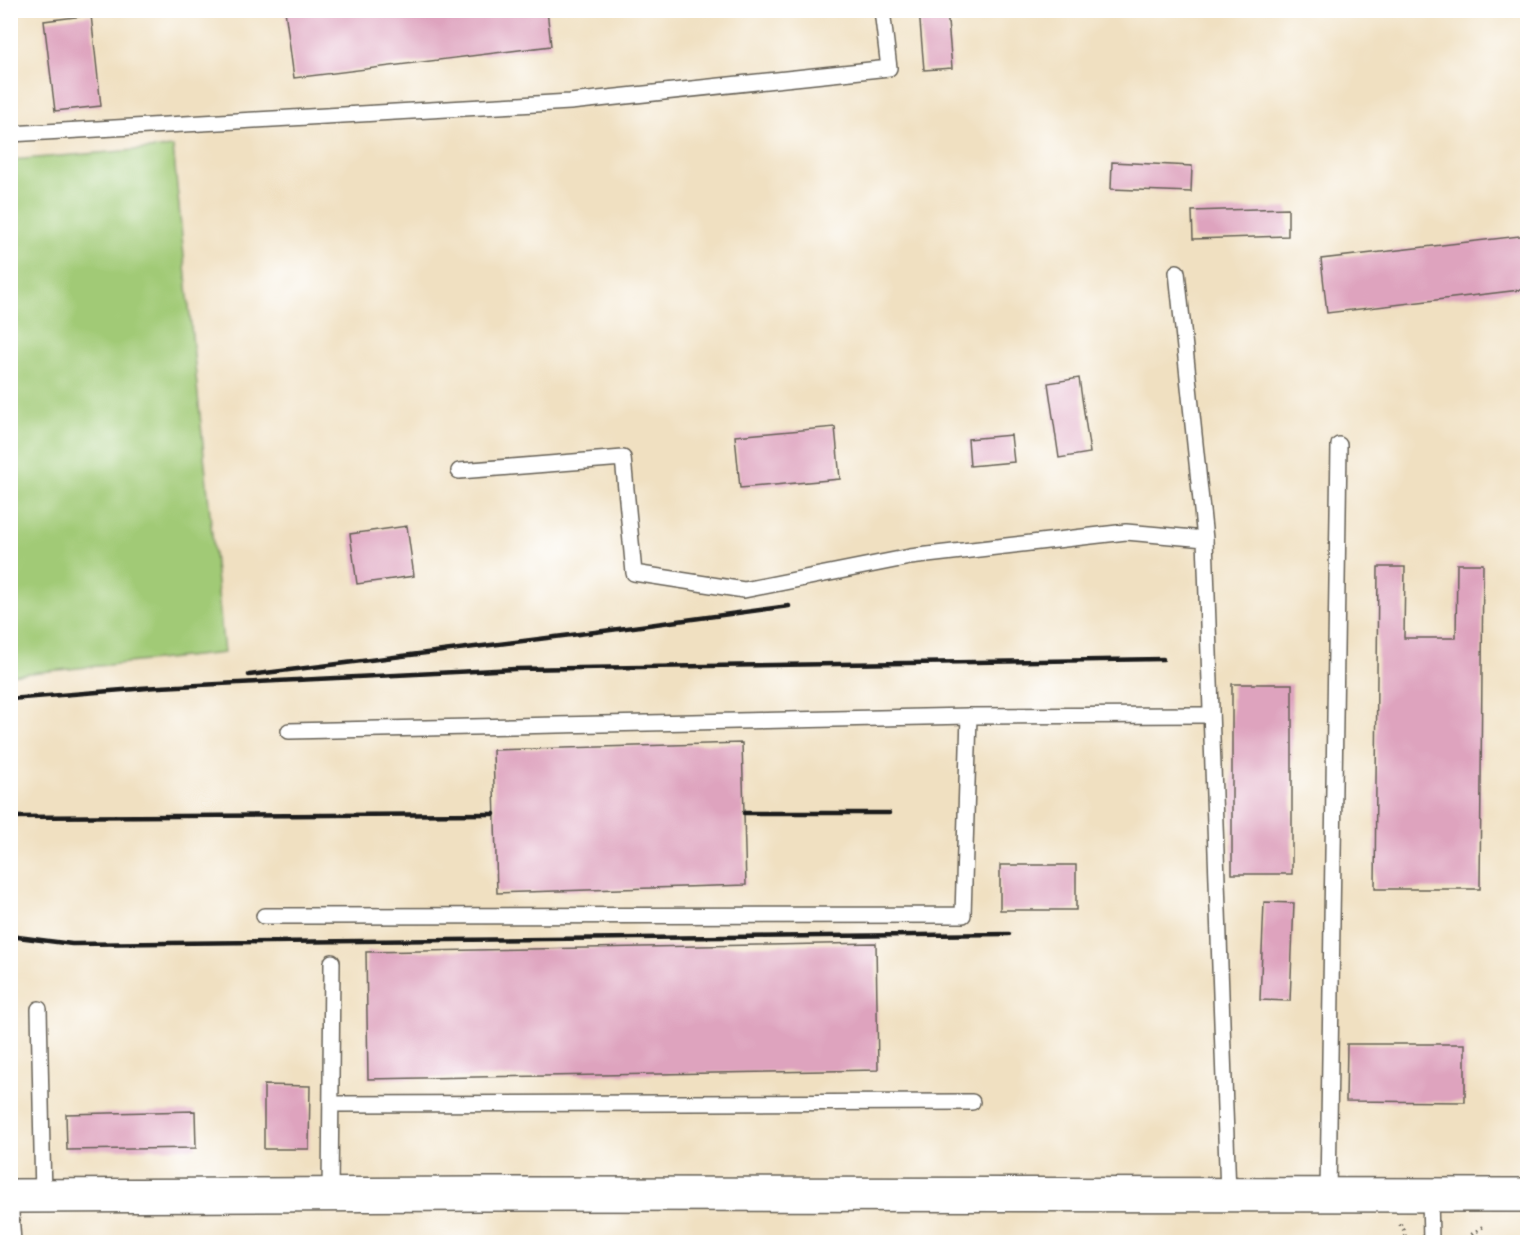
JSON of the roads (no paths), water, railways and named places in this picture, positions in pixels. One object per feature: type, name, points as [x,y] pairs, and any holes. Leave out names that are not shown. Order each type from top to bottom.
[{"type":"street","points":[[10,1197],[1527,1195]]},
{"type":"lane","points":[[10,134],[570,102],[889,68],[882,10]]},
{"type":"lane","points":[[1177,272],[1205,539],[1228,1194]]},
{"type":"lane","points":[[1328,1194],[1339,445]]},
{"type":"lane","points":[[459,471],[623,458],[634,573],[744,590],[910,557],[1126,532],[1205,539]]},
{"type":"lane","points":[[289,731],[969,716],[1211,715]]},
{"type":"lane","points":[[264,916],[963,915],[969,716]]},
{"type":"lane","points":[[330,1195],[332,962]]},
{"type":"lane","points":[[39,1009],[43,1196]]},
{"type":"lane","points":[[331,1104],[972,1102]]},
{"type":"lane","points":[[1430,1194],[1431,1242]]},
{"type":"lane","points":[[10,1197],[13,1242]]},
{"type":"railway","points":[[249,675],[789,606]]},
{"type":"railway","points":[[140,688],[515,669],[1163,659]]},
{"type":"railway","points":[[10,699],[148,688]]},
{"type":"railway","points":[[744,813],[889,813]]},
{"type":"railway","points":[[10,817],[494,814]]},
{"type":"railway","points":[[10,936],[72,944],[1009,934]]}]
